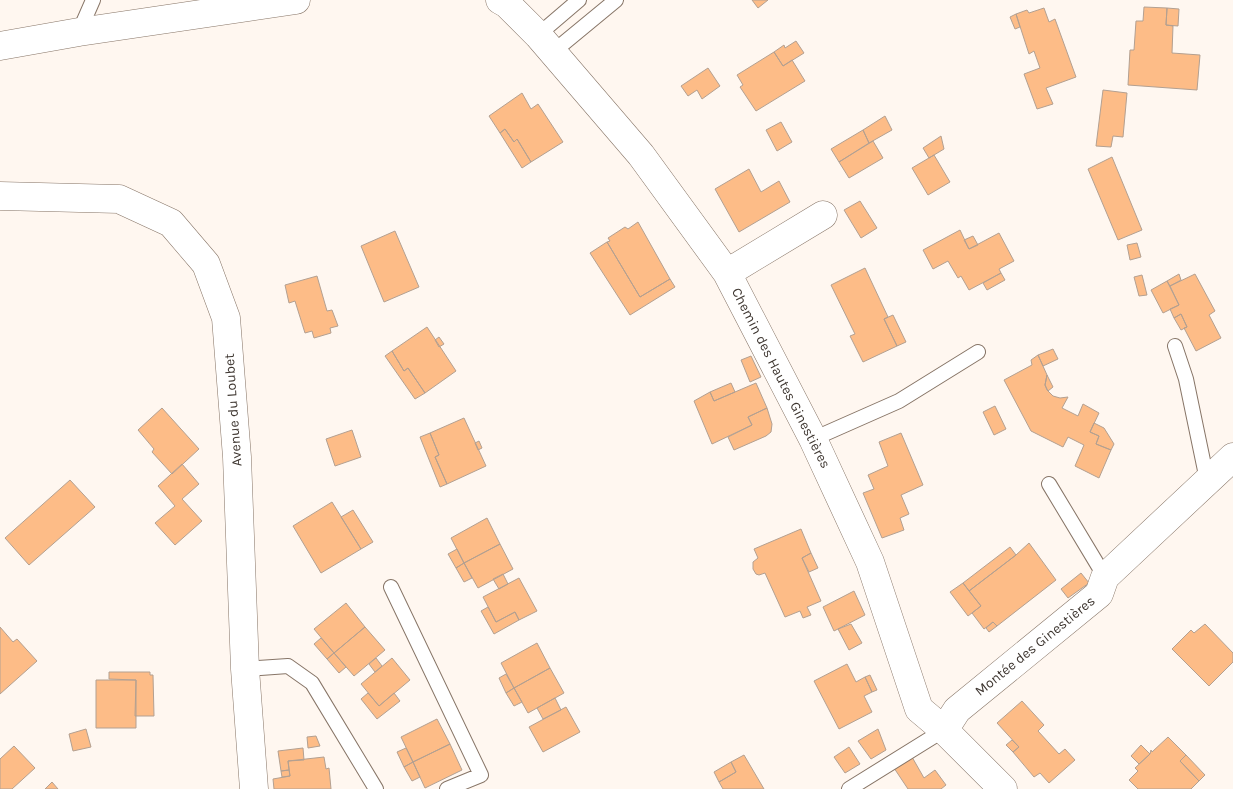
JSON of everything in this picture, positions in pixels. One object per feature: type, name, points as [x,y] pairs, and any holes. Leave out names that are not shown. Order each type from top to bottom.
[{"type":"street","points":[[0,46],[79,32],[296,0]]},
{"type":"street","name":"Chemin des Hautes Ginestières","points":[[500,0],[507,4],[546,44],[641,155],[727,272],[813,439],[870,562],[920,709],[944,730],[1003,789]]},
{"type":"street","name":"Avenue du Loubet","points":[[0,196],[120,199],[171,223],[206,264],[226,318],[236,457],[245,668],[254,789]]},
{"type":"street","points":[[727,272],[823,214]]},
{"type":"street","name":"Montée des Ginestières","points":[[944,730],[957,710],[1098,594],[1105,577],[1233,457]]},
{"type":"lane","points":[[79,32],[93,0]]},
{"type":"lane","points":[[546,44],[579,0]]},
{"type":"lane","points":[[546,44],[616,0]]},
{"type":"lane","points":[[1174,346],[1186,379],[1207,480]]},
{"type":"lane","points":[[813,439],[899,401],[978,352]]},
{"type":"lane","points":[[1048,484],[1105,577]]},
{"type":"lane","points":[[391,587],[481,775],[447,789]]},
{"type":"lane","points":[[245,668],[288,666],[312,683],[376,789]]},
{"type":"lane","points":[[848,789],[944,730]]},
{"type":"building","points":[[752,0],[768,0],[758,8]]},
{"type":"building","points":[[1144,7],[1167,8],[1166,25],[1173,26],[1172,53],[1200,55],[1197,90],[1128,85],[1130,50],[1134,50],[1136,21],[1143,21]]},
{"type":"building","points":[[1044,8],[1049,22],[1055,19],[1076,77],[1046,88],[1053,104],[1037,109],[1024,74],[1040,68],[1034,51],[1029,54],[1016,14],[1027,10],[1029,13]]},
{"type":"building","points":[[1167,8],[1179,9],[1178,26],[1166,25]]},
{"type":"building","points":[[1016,14],[1020,27],[1015,29],[1010,17]]},
{"type":"building","points":[[796,41],[804,53],[783,66],[774,52],[784,45],[785,48]]},
{"type":"building","points":[[774,52],[783,66],[792,60],[805,81],[756,111],[740,87],[743,85],[737,75]]},
{"type":"building","points":[[708,68],[720,86],[702,99],[697,90],[688,96],[681,86]]},
{"type":"building","points":[[1103,90],[1127,93],[1123,137],[1113,136],[1111,147],[1096,146]]},
{"type":"building","points":[[522,93],[531,109],[538,104],[563,142],[531,162],[517,139],[514,142],[505,129],[500,133],[489,116]]},
{"type":"building","points":[[885,116],[892,130],[869,143],[863,130]]},
{"type":"building","points":[[781,122],[792,142],[777,151],[766,130]]},
{"type":"building","points":[[505,129],[514,142],[517,139],[531,162],[522,168],[500,133]]},
{"type":"building","points":[[863,130],[869,143],[839,162],[831,149]]},
{"type":"building","points":[[941,136],[944,149],[929,158],[923,148]]},
{"type":"building","points":[[873,141],[883,158],[849,178],[839,162]]},
{"type":"building","points":[[934,155],[950,182],[928,195],[912,168]]},
{"type":"building","points":[[1112,157],[1142,230],[1118,240],[1088,169]]},
{"type":"building","points":[[749,169],[761,192],[779,181],[790,202],[739,232],[715,189]]},
{"type":"building","points":[[860,201],[877,228],[861,238],[844,210]]},
{"type":"building","points":[[638,222],[670,279],[640,297],[607,242],[610,241],[608,238],[625,227],[628,229]]},
{"type":"building","points":[[960,230],[969,249],[999,233],[1014,261],[999,269],[1001,273],[969,290],[961,276],[958,278],[948,261],[933,269],[923,250]]},
{"type":"building","points":[[395,231],[419,287],[384,302],[361,246]]},
{"type":"building","points":[[973,236],[978,245],[969,249],[964,240]]},
{"type":"building","points":[[607,242],[640,297],[670,279],[675,287],[630,315],[590,253]]},
{"type":"building","points":[[1137,243],[1141,257],[1130,260],[1127,245]]},
{"type":"building","points":[[865,268],[888,317],[884,319],[897,346],[863,362],[850,336],[855,334],[831,285]]},
{"type":"building","points":[[1001,273],[1005,280],[987,290],[983,283]]},
{"type":"building","points":[[1179,274],[1181,280],[1170,286],[1167,281]]},
{"type":"building","points":[[1195,274],[1215,311],[1209,315],[1221,338],[1196,351],[1184,328],[1187,327],[1181,314],[1174,318],[1170,309],[1179,305],[1170,286]]},
{"type":"building","points":[[1142,275],[1147,295],[1139,296],[1134,277]]},
{"type":"building","points":[[317,276],[327,311],[332,310],[338,326],[330,328],[331,333],[314,338],[312,331],[305,333],[295,301],[289,303],[285,285]]},
{"type":"building","points":[[1167,281],[1179,305],[1163,313],[1151,290]]},
{"type":"building","points":[[1181,314],[1187,327],[1181,330],[1174,318]]},
{"type":"building","points":[[893,315],[906,342],[897,346],[884,319]]},
{"type":"building","points":[[427,327],[456,371],[425,393],[408,368],[404,371],[392,351]]},
{"type":"building","points":[[439,337],[444,344],[439,347],[435,340]]},
{"type":"building","points":[[1053,349],[1058,359],[1043,366],[1038,355]]},
{"type":"building","points":[[392,351],[404,371],[408,368],[425,393],[415,399],[385,356]]},
{"type":"building","points":[[1038,355],[1047,375],[1045,385],[1047,390],[1053,396],[1060,398],[1068,397],[1062,408],[1078,416],[1083,404],[1099,413],[1090,432],[1099,436],[1096,444],[1111,450],[1099,478],[1075,466],[1084,445],[1068,437],[1063,447],[1031,431],[1004,380],[1032,365],[1031,360]]},
{"type":"building","points":[[751,356],[761,377],[750,382],[741,360]]},
{"type":"building","points":[[1047,375],[1053,387],[1048,391],[1045,385]]},
{"type":"building","points":[[731,383],[735,392],[714,401],[710,392]]},
{"type":"building","points":[[756,383],[767,408],[748,417],[752,425],[712,444],[694,401],[710,392],[714,401]]},
{"type":"building","points":[[995,406],[1006,429],[994,435],[983,412]]},
{"type":"building","points":[[162,408],[199,449],[172,474],[152,452],[154,449],[138,430]]},
{"type":"building","points":[[767,408],[772,424],[771,432],[734,450],[728,437],[752,425],[748,417]]},
{"type":"building","points":[[464,418],[486,466],[447,484],[435,457],[439,455],[430,433]]},
{"type":"building","points":[[1094,423],[1104,428],[1114,444],[1111,450],[1096,444],[1099,436],[1090,432]]},
{"type":"building","points":[[352,430],[361,457],[335,466],[326,439]]},
{"type":"building","points":[[430,433],[439,455],[435,457],[447,484],[440,487],[420,437]]},
{"type":"building","points":[[901,433],[923,485],[901,495],[909,514],[900,518],[904,530],[882,538],[863,493],[874,489],[868,475],[888,466],[879,442]]},
{"type":"building","points":[[479,441],[482,448],[478,450],[475,443]]},
{"type":"building","points":[[182,464],[199,484],[182,499],[202,521],[175,545],[155,523],[175,506],[158,486]]},
{"type":"building","points":[[70,480],[95,507],[29,565],[5,538]]},
{"type":"building","points":[[332,502],[361,549],[321,573],[293,526]]},
{"type":"building","points":[[353,510],[373,542],[361,549],[341,517]]},
{"type":"building","points":[[487,518],[500,544],[464,563],[451,538]]},
{"type":"building","points":[[801,529],[811,553],[802,558],[821,601],[807,607],[811,615],[803,618],[800,611],[785,617],[765,573],[756,574],[753,569],[753,562],[758,558],[754,549]]},
{"type":"building","points":[[1029,543],[1056,580],[997,626],[993,622],[984,629],[972,613],[981,606],[969,591]]},
{"type":"building","points":[[500,544],[513,569],[478,588],[464,563]]},
{"type":"building","points":[[1010,547],[1016,555],[969,591],[963,583]]},
{"type":"building","points":[[457,549],[464,563],[456,568],[448,554]]},
{"type":"building","points":[[811,553],[818,568],[809,572],[802,558]]},
{"type":"building","points":[[464,563],[472,578],[464,582],[456,568]]},
{"type":"building","points":[[1081,573],[1089,583],[1068,598],[1061,589]]},
{"type":"building","points":[[503,574],[508,584],[499,589],[493,579]]},
{"type":"building","points":[[519,578],[537,611],[519,620],[515,612],[496,622],[483,597]]},
{"type":"building","points":[[963,583],[981,606],[968,616],[950,592]]},
{"type":"building","points":[[854,591],[865,615],[834,631],[823,607]]},
{"type":"building","points":[[346,603],[365,627],[334,653],[314,629]]},
{"type":"building","points":[[488,607],[496,622],[515,612],[519,620],[494,634],[481,611]]},
{"type":"building","points":[[993,622],[997,626],[989,632],[986,628]]},
{"type":"building","points":[[851,624],[862,643],[849,650],[838,629]]},
{"type":"building","points":[[1205,624],[1233,653],[1233,662],[1209,686],[1172,649],[1191,630],[1194,633]]},
{"type":"building","points":[[0,627],[13,642],[17,639],[37,661],[0,694]]},
{"type":"building","points":[[365,627],[385,650],[354,676],[334,653]]},
{"type":"building","points":[[321,638],[334,653],[327,659],[314,644]]},
{"type":"building","points":[[537,643],[550,668],[514,688],[501,663]]},
{"type":"building","points":[[334,653],[346,667],[339,673],[327,659]]},
{"type":"building","points":[[376,658],[382,666],[375,672],[369,664]]},
{"type":"building","points":[[392,658],[410,680],[379,706],[361,684]]},
{"type":"building","points":[[847,664],[856,682],[865,677],[872,692],[864,696],[872,712],[839,729],[814,681]]},
{"type":"building","points":[[550,668],[564,693],[528,713],[514,688]]},
{"type":"building","points":[[109,672],[150,672],[150,675],[153,675],[154,716],[135,716],[136,680],[109,679]]},
{"type":"building","points":[[506,674],[514,688],[506,693],[499,678]]},
{"type":"building","points":[[870,675],[877,690],[872,692],[865,677]]},
{"type":"building","points":[[96,680],[136,680],[136,728],[96,728]]},
{"type":"building","points":[[514,688],[522,702],[514,706],[506,693]]},
{"type":"building","points":[[368,693],[379,706],[394,693],[400,701],[377,719],[361,699]]},
{"type":"building","points":[[555,698],[561,710],[543,719],[537,708]]},
{"type":"building","points":[[1022,701],[1044,725],[1038,731],[1059,754],[1065,749],[1075,760],[1049,783],[1040,773],[1034,777],[1013,752],[1019,747],[997,723]]},
{"type":"building","points":[[566,707],[580,732],[543,752],[529,727]]},
{"type":"building","points":[[437,719],[450,744],[413,762],[401,737]]},
{"type":"building","points":[[86,729],[91,747],[73,751],[69,734]]},
{"type":"building","points":[[878,729],[886,750],[871,759],[858,741]]},
{"type":"building","points":[[316,736],[320,746],[308,748],[307,737]]},
{"type":"building","points":[[1168,737],[1186,755],[1180,761],[1199,781],[1191,789],[1138,789],[1129,780],[1138,771],[1135,768],[1150,754],[1151,750],[1152,752]]},
{"type":"building","points":[[1012,740],[1019,747],[1013,752],[1006,745]]},
{"type":"building","points":[[450,744],[462,770],[425,788],[413,762]]},
{"type":"building","points":[[1141,745],[1150,754],[1139,764],[1131,756]]},
{"type":"building","points":[[14,746],[35,768],[12,789],[0,789],[0,759]]},
{"type":"building","points":[[849,747],[860,764],[845,773],[834,757]]},
{"type":"building","points":[[303,748],[304,760],[288,761],[289,770],[281,771],[278,751]]},
{"type":"building","points":[[406,748],[413,762],[404,767],[397,752]]},
{"type":"building","points":[[744,755],[764,789],[723,789],[719,782],[736,772],[731,762]]},
{"type":"building","points":[[1186,755],[1205,775],[1199,781],[1180,761]]},
{"type":"building","points":[[324,757],[326,769],[329,768],[331,789],[274,789],[273,779],[290,776],[288,761]]},
{"type":"building","points":[[912,757],[924,778],[935,770],[946,785],[941,789],[908,789],[894,768]]},
{"type":"building","points":[[413,762],[420,777],[412,781],[404,767]]},
{"type":"building","points":[[731,762],[736,772],[719,782],[714,772]]},
{"type":"building","points":[[289,770],[290,776],[282,777],[281,771]]},
{"type":"building","points":[[52,782],[58,789],[45,789]]}]
